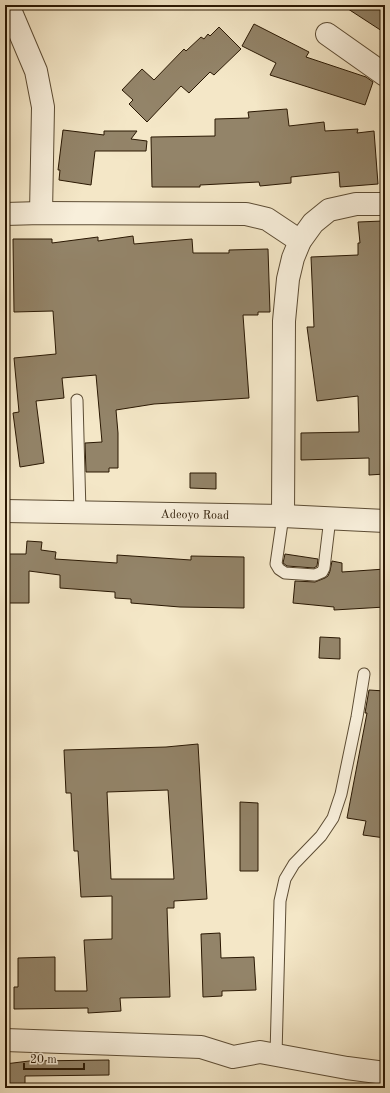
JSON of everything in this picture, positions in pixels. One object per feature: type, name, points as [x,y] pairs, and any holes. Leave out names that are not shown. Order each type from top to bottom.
[{"type":"street","points":[[8,5],[36,71],[43,108],[41,213]]},
{"type":"street","points":[[327,34],[385,75]]},
{"type":"street","points":[[283,516],[284,321],[288,279],[293,258],[300,241],[313,223],[329,210],[356,204],[385,204]]},
{"type":"street","points":[[5,214],[246,214],[267,219],[300,241]]},
{"type":"street","name":"Adeoyo Road","points":[[5,511],[283,516],[385,521]]},
{"type":"street","points":[[5,1040],[201,1047],[233,1057],[260,1052],[347,1068],[385,1073]]},
{"type":"lane","points":[[77,400],[80,512]]},
{"type":"lane","points":[[283,516],[276,564],[279,569],[285,573],[315,575],[322,572],[324,568],[330,518]]},
{"type":"lane","points":[[276,1055],[280,901],[283,886],[285,879],[294,864],[322,836],[333,818],[341,794],[357,717],[364,674]]},
{"type":"building","points":[[342,5],[385,5],[385,33]]},
{"type":"building","points":[[254,24],[309,52],[306,57],[366,77],[373,82],[365,105],[270,75],[276,63],[242,46]]},
{"type":"building","points":[[219,27],[241,49],[214,75],[210,72],[189,93],[181,86],[147,122],[129,104],[133,100],[122,90],[142,69],[154,80],[184,49],[186,51],[201,37],[204,39],[208,34],[210,36]]},
{"type":"building","points":[[287,109],[289,126],[324,122],[325,131],[358,129],[357,133],[374,131],[378,184],[340,187],[339,172],[291,177],[291,183],[260,186],[259,182],[200,185],[200,187],[152,187],[151,137],[215,136],[215,119],[249,118],[248,112]]},
{"type":"building","points":[[63,130],[104,135],[104,131],[137,131],[131,139],[147,141],[146,151],[95,151],[91,185],[59,180],[60,170],[58,170]]},
{"type":"building","points":[[383,221],[383,233],[385,233],[385,474],[369,475],[369,458],[301,460],[301,433],[359,432],[358,396],[317,401],[307,327],[314,327],[311,257],[358,255],[358,243],[360,243],[358,222]]},
{"type":"building","points":[[133,236],[134,244],[192,239],[193,253],[229,253],[229,250],[268,249],[270,312],[258,312],[258,315],[243,315],[249,398],[154,404],[116,410],[118,433],[118,468],[109,468],[109,472],[86,472],[85,443],[102,442],[96,375],[62,378],[64,398],[36,401],[44,463],[20,467],[13,413],[19,412],[14,358],[56,354],[53,311],[14,312],[13,239],[52,239],[52,243],[98,237],[98,241]]},
{"type":"building","points":[[190,473],[216,473],[216,489],[190,488]]},
{"type":"building","points":[[27,541],[42,542],[41,550],[56,552],[55,559],[117,563],[117,555],[191,560],[191,556],[244,557],[244,608],[180,607],[131,603],[131,599],[115,598],[115,592],[60,588],[60,575],[29,571],[29,603],[5,603],[5,554],[26,554]]},
{"type":"building","points":[[285,554],[318,559],[317,566],[314,568],[287,566],[283,563]]},
{"type":"building","points":[[332,561],[342,563],[342,572],[385,569],[385,607],[334,610],[334,607],[293,603],[295,581],[315,582],[325,578],[328,576]]},
{"type":"building","points":[[320,637],[340,638],[340,659],[319,658]]},
{"type":"building","points":[[369,690],[385,691],[385,838],[363,835],[366,821],[347,818],[367,713],[365,713]]},
{"type":"building","points":[[198,744],[207,899],[174,901],[174,908],[167,908],[170,997],[120,998],[121,1011],[88,1013],[88,1008],[14,1009],[14,987],[18,987],[18,958],[55,957],[55,991],[87,991],[84,940],[112,939],[112,896],[81,897],[78,851],[74,851],[71,793],[66,793],[64,750],[166,747]],"holes":[[[168,790],[174,879],[111,879],[107,792]]]},
{"type":"building","points":[[240,802],[258,803],[258,871],[240,871]]},
{"type":"building","points":[[220,933],[221,958],[254,957],[256,990],[222,991],[222,996],[203,997],[201,934]]},
{"type":"building","points":[[109,1060],[109,1075],[25,1076],[25,1084],[5,1086],[5,1064],[29,1061]]}]
